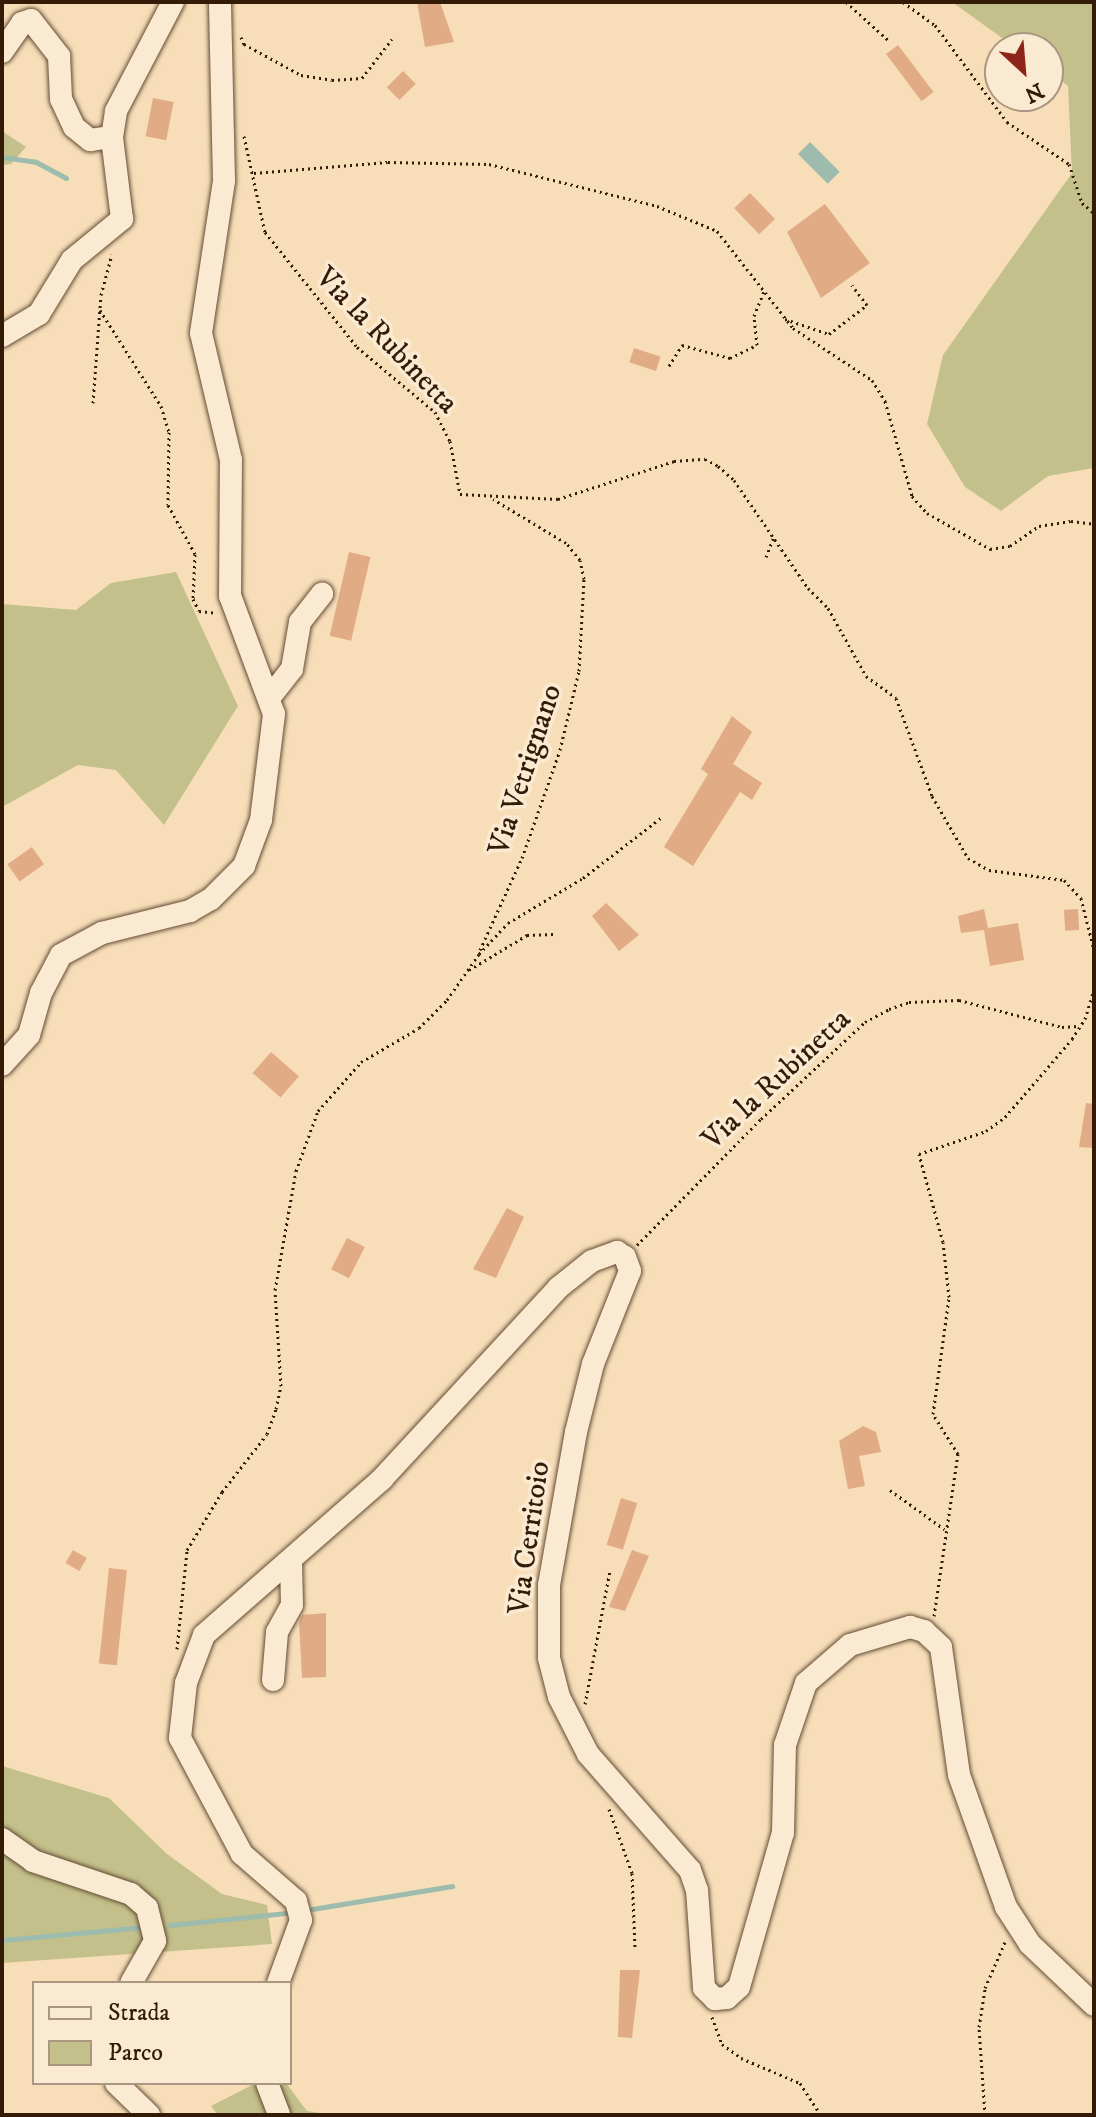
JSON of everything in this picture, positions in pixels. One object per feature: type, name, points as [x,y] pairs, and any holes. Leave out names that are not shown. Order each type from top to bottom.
[{"type":"street","points":[[2,336],[39,314],[72,260],[122,219],[112,137],[126,87],[173,2]]},
{"type":"street","points":[[2,1065],[29,1035],[41,993],[61,955],[102,933],[190,911],[228,886],[244,866],[258,834],[273,754],[270,697],[232,604],[226,570],[231,460],[201,333],[224,181],[220,2]]},
{"type":"street","points":[[2,52],[22,23],[31,20],[59,56],[61,99],[74,127],[90,140],[112,137]]},
{"type":"street","points":[[270,697],[292,669],[300,622],[322,594]]},
{"type":"street","points":[[279,1981],[298,1931],[299,1909],[233,1841],[187,1758],[179,1718],[189,1672],[204,1635],[382,1479],[558,1288],[604,1253],[625,1257]]},
{"type":"street","name":"Via Cerritoio","points":[[625,1257],[627,1283],[593,1364],[576,1432],[549,1585],[549,1658],[559,1697],[579,1740],[690,1870],[697,1890],[701,1974],[704,1988],[715,1999]]},
{"type":"street","points":[[273,1680],[277,1632],[292,1605],[291,1560]]},
{"type":"street","points":[[715,1999],[727,1998],[739,1987],[775,1867],[783,1833],[785,1745],[806,1683],[832,1657],[870,1636],[910,1627],[937,1640],[959,1775],[1016,1926],[1094,2005]]},
{"type":"street","points":[[2,1839],[33,1861],[131,1894],[147,1908],[155,1941],[132,1981]]},
{"type":"street","points":[[118,2085],[149,2115]]},
{"type":"street","points":[[268,2085],[279,2115]]},
{"type":"path","points":[[846,2],[888,40]]},
{"type":"path","points":[[903,2],[935,25],[1007,122],[1069,164],[1082,203],[1094,213]]},
{"type":"path","points":[[237,30],[244,44],[301,75],[332,80],[362,78],[392,39]]},
{"type":"path","name":"Via la Rubinetta","points":[[764,291],[717,231],[657,206],[510,168],[388,162],[254,173],[265,232],[279,255],[357,347],[435,412],[450,441],[455,486],[460,494],[558,499],[674,461],[705,459],[734,480],[808,588],[828,608],[866,676],[896,698],[932,796],[968,858],[989,870],[1064,880],[1081,898],[1094,950]]},
{"type":"path","points":[[93,403],[105,267],[122,219]]},
{"type":"path","points":[[785,319],[829,334],[867,305],[852,285]]},
{"type":"path","points":[[764,291],[785,319],[872,380],[885,401],[912,496],[927,513],[990,549],[1010,546],[1039,526],[1071,521],[1094,524]]},
{"type":"path","points":[[669,366],[682,345],[730,358],[757,345],[754,316],[764,291]]},
{"type":"path","points":[[100,310],[161,406],[169,432],[168,505],[195,554],[193,599],[199,611],[214,615],[232,604]]},
{"type":"path","name":"Via Vetrignano","points":[[479,954],[522,858],[560,750],[579,671],[584,579],[580,560],[566,543],[490,497]]},
{"type":"path","points":[[766,557],[774,536]]},
{"type":"path","points":[[176,1653],[187,1550],[222,1492],[267,1434],[276,1409],[281,1386],[275,1290],[306,1133],[346,1075],[419,1028],[508,923],[601,867],[662,817]]},
{"type":"path","points":[[466,972],[527,935],[554,934]]},
{"type":"path","points":[[937,1640],[934,1603],[944,1529],[958,1465],[954,1444],[933,1414],[949,1297],[947,1265],[919,1154],[986,1131],[1005,1117],[1081,1024],[1094,990]]},
{"type":"path","name":"Via la Rubinetta","points":[[625,1257],[761,1119],[865,1022],[889,1009],[909,1002],[959,1000],[1062,1027],[1081,1024]]},
{"type":"path","points":[[890,1490],[944,1529]]},
{"type":"path","points":[[579,1740],[610,1570]]},
{"type":"path","points":[[602,1796],[628,1853],[635,1948]]},
{"type":"path","points":[[985,2115],[979,2027],[985,1988],[1016,1926]]},
{"type":"path","points":[[715,1999],[711,2023],[722,2044],[741,2058],[800,2083],[821,2115]]},
{"type":"green space","points":[[952,2],[1094,2],[1094,468],[1048,476],[1001,511],[965,487],[927,424],[943,355],[1072,173],[1068,86],[1064,83],[1064,32],[994,32]]},
{"type":"green space","points":[[2,131],[26,147],[11,164],[2,165]]},
{"type":"green space","points":[[176,572],[238,706],[164,825],[116,770],[78,765],[2,807],[2,604],[76,610],[111,583]]},
{"type":"green space","points":[[2,1766],[109,1798],[167,1854],[222,1894],[267,1905],[272,1944],[2,1963]]},
{"type":"green space","points":[[252,2085],[288,2085],[307,2111],[333,2115],[218,2115],[211,2106]]},
{"type":"shaded area","points":[[810,142],[840,172],[828,184],[798,154]]},
{"type":"building","points":[[417,2],[440,2],[454,42],[425,47]]},
{"type":"building","points":[[898,45],[934,92],[922,101],[886,54]]},
{"type":"building","points":[[403,71],[416,84],[399,100],[387,87]]},
{"type":"building","points":[[153,98],[174,102],[166,140],[146,136]]},
{"type":"building","points":[[750,193],[775,219],[759,234],[734,208]]},
{"type":"building","points":[[825,204],[870,263],[821,298],[787,232]]},
{"type":"building","points":[[634,348],[661,357],[656,371],[629,362]]},
{"type":"building","points":[[349,552],[370,557],[351,641],[330,636]]},
{"type":"building","points":[[732,716],[752,732],[733,764],[762,783],[752,800],[740,792],[693,866],[664,847],[708,774],[701,769]]},
{"type":"building","points":[[32,847],[44,864],[19,881],[7,864]]},
{"type":"building","points":[[606,903],[639,935],[619,951],[592,916]]},
{"type":"building","points":[[984,909],[988,928],[1018,923],[1024,960],[990,966],[984,930],[961,933],[958,916]]},
{"type":"building","points":[[1078,909],[1079,930],[1065,931],[1064,910]]},
{"type":"building","points":[[271,1052],[299,1076],[281,1097],[253,1073]]},
{"type":"building","points":[[1086,1103],[1094,1104],[1094,1148],[1079,1147]]},
{"type":"building","points":[[507,1208],[524,1217],[496,1278],[473,1269]]},
{"type":"building","points":[[347,1238],[365,1247],[349,1278],[331,1269]]},
{"type":"building","points":[[863,1426],[876,1432],[881,1452],[859,1456],[865,1486],[848,1489],[839,1441]]},
{"type":"building","points":[[621,1498],[637,1503],[623,1550],[607,1545]]},
{"type":"building","points":[[73,1550],[87,1558],[79,1571],[66,1563]]},
{"type":"building","points":[[632,1550],[649,1556],[625,1611],[609,1607]]},
{"type":"building","points":[[109,1568],[127,1570],[117,1665],[99,1663]]},
{"type":"building","points":[[326,1613],[326,1677],[302,1678],[299,1622],[302,1615]]},
{"type":"building","points":[[620,1970],[640,1970],[632,2038],[618,2037]]},
{"type":"waterway","points":[[2,157],[36,162],[66,178]]},
{"type":"waterway","points":[[312,1909],[452,1886]]},
{"type":"waterway","points":[[170,1925],[287,1913]]},
{"type":"waterway","points":[[2,1940],[144,1927]]}]
